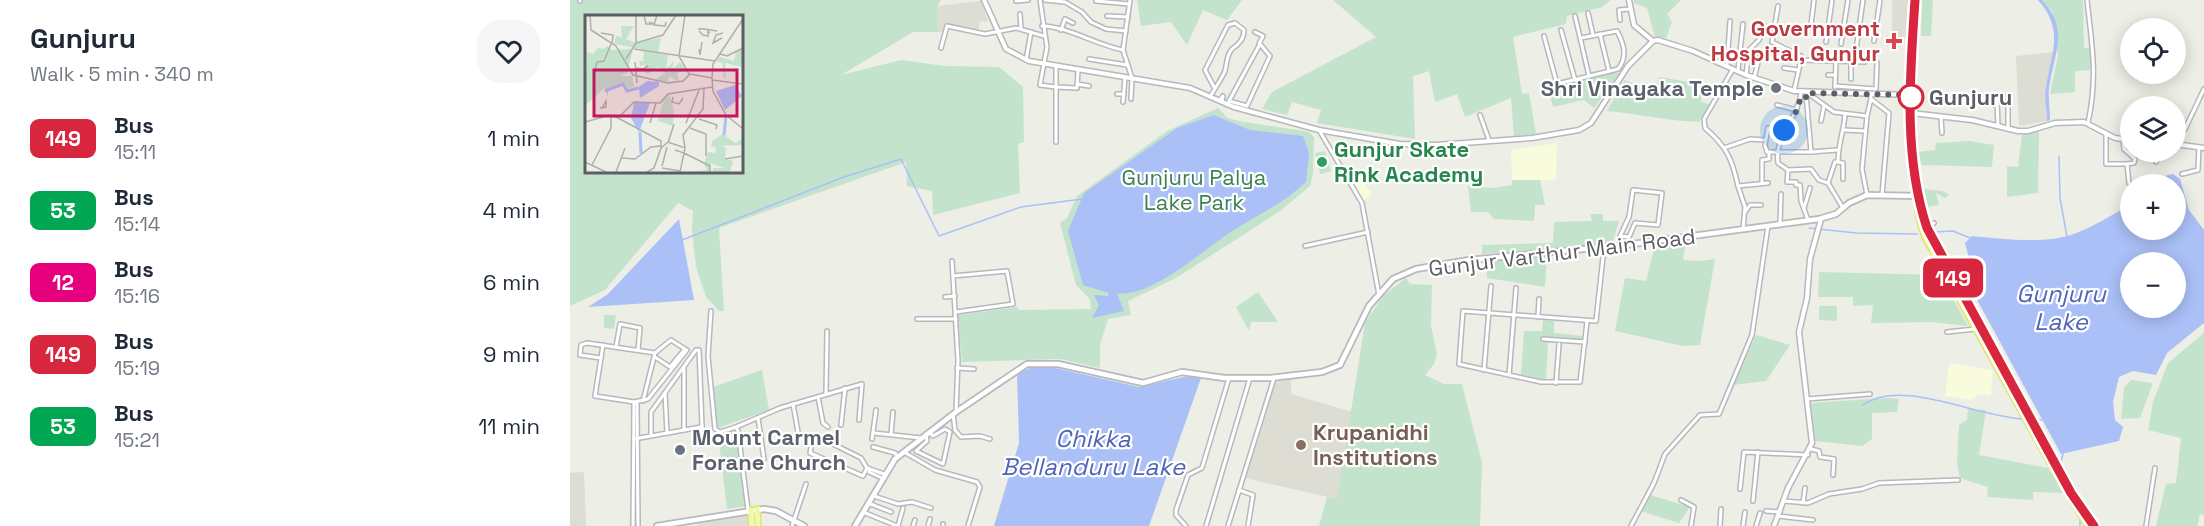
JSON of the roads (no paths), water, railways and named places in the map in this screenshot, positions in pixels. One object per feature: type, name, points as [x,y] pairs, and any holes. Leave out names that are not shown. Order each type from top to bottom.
[{"type":"main road","points":[[1915,0],[1911,113],[1916,189],[1925,237],[2088,526]]},
{"type":"main road","name":"Gunjur Varthur Main Road","points":[[855,526],[883,476],[897,457],[954,413],[1023,365],[1035,362],[1058,364],[1136,382],[1151,381],[1182,372],[1229,378],[1274,378],[1336,368],[1350,347],[1366,312],[1379,295],[1393,279],[1416,270],[1469,260],[1623,245],[1821,218],[1836,214],[1867,195],[1917,196]]},
{"type":"main road","points":[[1917,196],[1927,228],[2071,493],[2094,526]]},
{"type":"main road","points":[[752,510],[752,526]]},
{"type":"main road","points":[[752,510],[758,526]]},
{"type":"main road","points":[[657,526],[752,510],[776,511],[793,523],[804,526]]},
{"type":"street","points":[[984,0],[996,31],[1008,51],[1026,60],[1190,88],[1220,102],[1247,106],[1270,56],[1260,44],[1228,103]]},
{"type":"street","points":[[1040,0],[1042,26],[1047,46],[1040,85],[1077,88],[1078,70]]},
{"type":"street","points":[[1045,0],[1068,2],[1096,25],[1126,31]]},
{"type":"street","points":[[1629,0],[1634,26],[1653,41],[1668,42],[1754,78],[1805,93],[1911,95]]},
{"type":"street","points":[[1811,25],[1814,0]]},
{"type":"street","points":[[1826,42],[1832,0]]},
{"type":"street","points":[[1841,44],[1848,0]]},
{"type":"street","points":[[1856,50],[1863,0]]},
{"type":"street","points":[[1875,41],[1880,0]]},
{"type":"street","points":[[2087,0],[2094,39],[2093,101],[2088,123]]},
{"type":"street","points":[[1016,1],[1027,2]]},
{"type":"street","points":[[1096,2],[1130,2],[1123,50],[1132,78],[1131,99]]},
{"type":"street","points":[[1778,6],[1772,42],[1781,45],[1786,51],[1801,56],[1803,60],[1865,62]]},
{"type":"street","points":[[1620,20],[1619,10],[1632,9]]},
{"type":"street","points":[[1588,13],[1593,35]]},
{"type":"street","points":[[1020,14],[1021,28]]},
{"type":"street","points":[[1107,16],[1128,17]]},
{"type":"street","points":[[1575,16],[1589,76]]},
{"type":"street","points":[[1061,30],[1065,19],[1073,22]]},
{"type":"street","points":[[1727,65],[1730,21]]},
{"type":"street","points":[[1210,96],[1215,89],[1225,70],[1225,62],[1231,50],[1238,46],[1244,36],[1244,30],[1235,23],[1228,25],[1205,70],[1215,89]]},
{"type":"street","points":[[1743,24],[1736,69],[1704,119],[1705,128],[1724,148],[1733,162],[1745,212],[1743,229]]},
{"type":"street","points":[[1746,75],[1749,51],[1759,40],[1764,25]]},
{"type":"street","points":[[942,48],[947,26],[985,34],[1021,28],[1044,36]]},
{"type":"street","points":[[1042,26],[1123,50]]},
{"type":"street","points":[[1561,30],[1575,80]]},
{"type":"street","points":[[1544,36],[1557,84],[1618,69],[1623,62],[1625,56],[1619,33],[1615,30],[1581,38]]},
{"type":"street","points":[[1026,60],[1031,32]]},
{"type":"street","points":[[1220,102],[1223,96],[1230,98],[1263,37],[1255,32]]},
{"type":"street","points":[[1600,34],[1609,71]]},
{"type":"street","points":[[1228,103],[1319,130],[1400,144],[1436,145],[1532,138],[1586,127],[1628,66],[1653,41]]},
{"type":"street","points":[[1754,78],[1760,55]]},
{"type":"street","points":[[1089,59],[1127,65]]},
{"type":"street","points":[[1794,91],[1800,61],[1803,60]]},
{"type":"street","points":[[1623,62],[1628,66]]},
{"type":"street","points":[[1835,94],[1836,62]]},
{"type":"street","points":[[1851,62],[1851,79]]},
{"type":"street","points":[[1867,195],[1862,169],[1867,116],[1876,89],[1877,63]]},
{"type":"street","points":[[1056,66],[1056,142]]},
{"type":"street","points":[[1784,68],[1798,70]]},
{"type":"street","points":[[1828,75],[1835,75]]},
{"type":"street","points":[[1123,102],[1125,77]]},
{"type":"street","points":[[1077,84],[1089,86]]},
{"type":"street","points":[[1725,85],[1748,94]]},
{"type":"street","points":[[1835,86],[1876,89]]},
{"type":"street","points":[[2186,127],[2204,89]]},
{"type":"street","points":[[1805,93],[1784,130],[1778,153],[1779,163],[1788,170],[1811,169],[1819,180],[1828,183],[1843,208]]},
{"type":"street","points":[[1805,93],[1811,152]]},
{"type":"street","points":[[1805,93],[1824,106],[1845,114],[1867,116]]},
{"type":"street","points":[[1117,94],[1124,94]]},
{"type":"street","points":[[1873,96],[1889,113],[1882,195]]},
{"type":"street","points":[[2008,96],[2008,129]]},
{"type":"street","points":[[1800,100],[1806,100]]},
{"type":"street","points":[[1997,100],[1998,126]]},
{"type":"street","points":[[1777,105],[1797,110]]},
{"type":"street","points":[[1821,121],[1824,106]]},
{"type":"street","points":[[1911,113],[1941,115],[2028,131],[2052,123],[2076,121],[2088,123],[2120,139]]},
{"type":"street","points":[[1838,162],[1845,114]]},
{"type":"street","points":[[1480,115],[1489,140]]},
{"type":"street","points":[[1941,115],[1942,133]]},
{"type":"street","points":[[1761,183],[1762,160],[1769,159],[1765,140],[1769,128],[1784,130]]},
{"type":"street","points":[[1319,130],[1360,200],[1379,295]]},
{"type":"street","points":[[1844,130],[1865,131]]},
{"type":"street","points":[[2106,133],[2106,164],[2134,162]]},
{"type":"street","points":[[1724,148],[1748,139],[1765,140]]},
{"type":"street","points":[[2182,174],[2198,170],[2202,147],[2186,145]]},
{"type":"street","points":[[1769,153],[1838,150]]},
{"type":"street","points":[[1828,183],[1835,162],[1838,162]]},
{"type":"street","points":[[1838,162],[1843,163],[1843,179]]},
{"type":"street","points":[[2127,164],[2128,174]]},
{"type":"street","points":[[1788,170],[1787,182],[1796,182],[1796,185],[1800,185],[1808,220]]},
{"type":"street","points":[[1738,186],[1768,183]]},
{"type":"street","points":[[1804,208],[1810,188]]},
{"type":"street","points":[[1627,221],[1658,225],[1662,193],[1633,190],[1627,221],[1620,236],[1627,237]]},
{"type":"street","points":[[1780,224],[1781,194]]},
{"type":"street","points":[[1745,212],[1750,205],[1761,205]]},
{"type":"street","points":[[1774,526],[1788,488],[1811,449],[1813,431],[1799,332],[1807,298],[1810,259],[1821,218]]},
{"type":"street","points":[[1623,245],[1635,223]]},
{"type":"street","points":[[1927,228],[1934,223]]},
{"type":"street","points":[[1630,526],[1654,483],[1665,454],[1700,415],[1719,414],[1752,334],[1768,226]]},
{"type":"street","points":[[1305,246],[1368,232]]},
{"type":"street","points":[[1587,322],[1582,380],[1556,383],[1459,364],[1463,311],[1596,321],[1604,247]]},
{"type":"street","points":[[952,261],[957,319],[955,430],[960,438],[980,436],[990,439]]},
{"type":"street","points":[[953,276],[1007,271],[1013,304],[956,312]]},
{"type":"street","points":[[1484,370],[1491,286]]},
{"type":"street","points":[[1509,375],[1515,288]]},
{"type":"street","points":[[945,297],[955,296]]},
{"type":"street","points":[[1538,317],[1539,299]]},
{"type":"street","points":[[711,311],[708,356],[715,430],[720,432],[793,404],[845,388],[863,385],[859,420]]},
{"type":"street","points":[[917,319],[957,319]]},
{"type":"street","points":[[616,347],[620,324],[640,328],[638,350]]},
{"type":"street","points":[[1947,332],[1977,329]]},
{"type":"street","points":[[826,394],[827,331]]},
{"type":"street","points":[[1543,339],[1585,342]]},
{"type":"street","points":[[601,358],[579,353],[581,345],[585,343],[638,350],[655,355],[670,367],[685,349],[671,340],[655,355],[643,402]]},
{"type":"street","points":[[1556,383],[1559,344]]},
{"type":"street","points":[[603,345],[596,396],[636,402],[648,399],[687,350]]},
{"type":"street","points":[[651,436],[651,412],[696,350],[699,350],[703,435]]},
{"type":"street","points":[[684,367],[684,430]]},
{"type":"street","points":[[957,368],[974,369]]},
{"type":"street","points":[[1186,526],[1176,514],[1176,510],[1188,476],[1202,468],[1229,378]]},
{"type":"street","points":[[1206,526],[1250,378]]},
{"type":"street","points":[[1228,526],[1274,378]]},
{"type":"street","points":[[841,425],[845,388]]},
{"type":"street","points":[[665,392],[667,434]]},
{"type":"street","points":[[1808,399],[1870,394]]},
{"type":"street","points":[[818,397],[823,423],[828,427]]},
{"type":"street","points":[[636,402],[638,526]]},
{"type":"street","points":[[793,404],[798,432]]},
{"type":"street","points":[[872,440],[876,410]]},
{"type":"street","points":[[891,434],[893,412]]},
{"type":"street","points":[[758,418],[764,459]]},
{"type":"street","points":[[636,439],[702,426]]},
{"type":"street","points":[[736,427],[752,510]]},
{"type":"street","points":[[945,429],[950,432],[943,464],[916,452],[927,441],[927,433],[933,436],[945,429]]},
{"type":"street","points":[[874,433],[921,438]]},
{"type":"street","points":[[868,469],[860,477],[810,453],[813,437],[817,436],[861,458],[868,469],[869,472],[883,476]]},
{"type":"street","points":[[633,526],[636,439]]},
{"type":"street","points":[[873,447],[894,453],[897,457]]},
{"type":"street","points":[[1811,449],[1819,451],[1820,457],[1834,459],[1833,475]]},
{"type":"street","points":[[1740,489],[1743,453],[1758,451],[1808,455]]},
{"type":"street","points":[[1753,501],[1758,451]]},
{"type":"street","points":[[904,452],[934,470],[978,482],[980,487],[968,526]]},
{"type":"street","points":[[2146,526],[2155,468]]},
{"type":"street","points":[[1783,501],[1803,503],[1875,484],[1958,480]]},
{"type":"street","points":[[793,523],[806,484]]},
{"type":"street","points":[[1803,503],[1805,488]]},
{"type":"street","points":[[1239,490],[1254,495],[1248,526]]},
{"type":"street","points":[[872,495],[898,504],[912,502],[931,508]]},
{"type":"street","points":[[1681,500],[1694,507],[1691,526]]},
{"type":"street","points":[[868,503],[891,512]]},
{"type":"street","points":[[863,512],[898,526],[903,508]]},
{"type":"street","points":[[1720,526],[1721,509]]},
{"type":"street","points":[[1766,511],[1813,520]]},
{"type":"street","points":[[1743,526],[1745,512]]},
{"type":"street","points":[[1756,526],[1761,513]]},
{"type":"street","points":[[928,526],[930,519]]},
{"type":"street","points":[[913,526],[915,520]]},
{"type":"water","points":[[2038,0],[2042,0],[2051,11],[2058,32],[2049,88],[2050,120],[2047,121],[2045,92],[2053,53],[2054,32],[2046,11]]},
{"type":"water","name":"Gunjuru Palya Lake Park","points":[[1214,115],[1250,130],[1303,136],[1309,153],[1306,182],[1162,280],[1131,293],[1117,293],[1124,311],[1092,318],[1099,305],[1094,295],[1108,296],[1109,293],[1083,285],[1068,231],[1084,193],[1177,128]]},
{"type":"water","name":"Gunjuru Lake","points":[[2186,200],[2189,210],[2204,230],[2204,323],[2167,353],[2156,375],[2133,371],[2119,377],[2113,402],[2115,420],[2123,427],[2119,441],[2061,454],[1960,268],[1969,258],[1965,243],[1972,236],[2022,240],[2048,239],[2060,238],[2086,229],[2120,210],[2120,240],[2186,240]]},
{"type":"water","points":[[679,219],[694,300],[588,307],[608,294]]},
{"type":"water","name":"Chikka Bellanduru Lake","points":[[1038,364],[1139,387],[1188,376],[1201,378],[1149,526],[994,526],[1019,443],[1017,374]]},
{"type":"waterway","points":[[2059,156],[2060,198],[2067,237]]},
{"type":"waterway","points":[[682,240],[844,177],[901,159],[939,236],[1021,207],[1082,199]]},
{"type":"waterway","points":[[1809,228],[1856,233],[1917,234]]},
{"type":"waterway","points":[[1934,232],[1953,231],[1970,238]]},
{"type":"waterway","points":[[1863,405],[1879,398],[1898,395],[1941,401],[2006,417],[2024,419]]},
{"type":"waterway","points":[[2032,419],[2042,420]]},
{"type":"waterway","points":[[2063,454],[2061,462],[2075,488]]},
{"type":"waterway","points":[[2080,520],[2080,526]]},
{"type":"place","name":"Government Hospital, Gunjur","points":[[1894,41]]},
{"type":"place","name":"Shri Vinayaka Temple","points":[[1776,88]]},
{"type":"place","name":"Gunjuru","points":[[1911,97]]},
{"type":"place","name":"Gunjur Skate Rink Academy","points":[[1322,162]]},
{"type":"place","name":"Krupanidhi Institutions","points":[[1301,445]]},
{"type":"place","name":"Mount Carmel Forane Church","points":[[680,450]]}]
